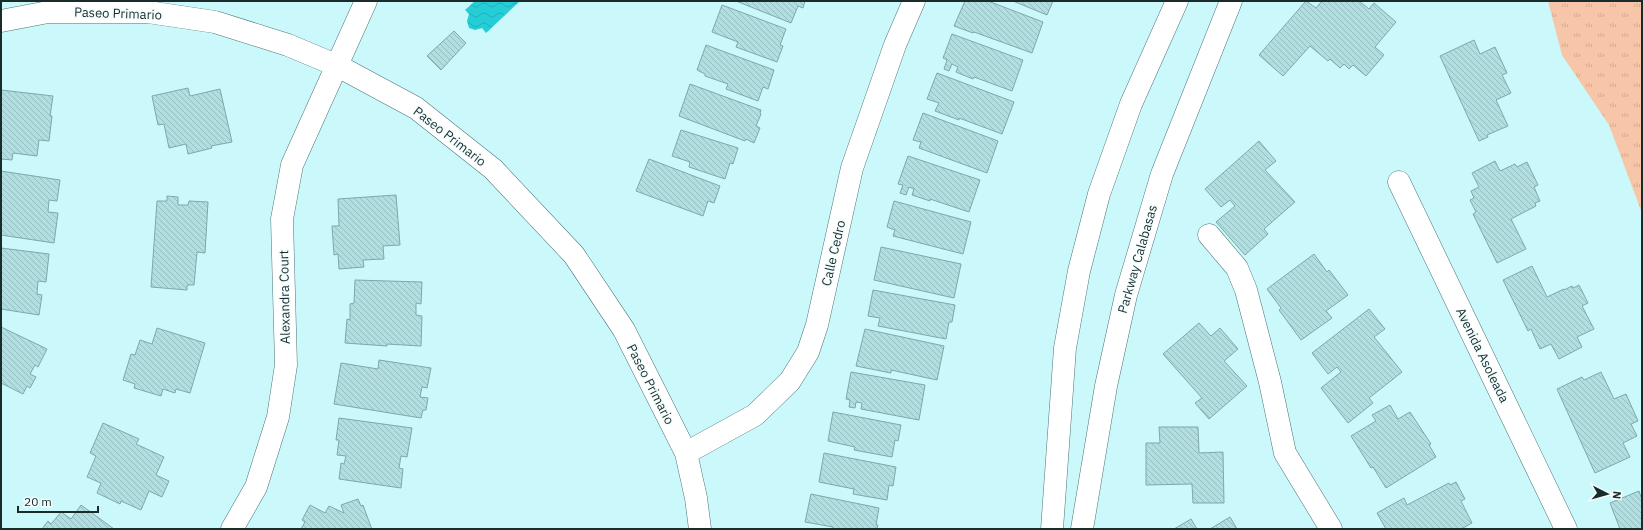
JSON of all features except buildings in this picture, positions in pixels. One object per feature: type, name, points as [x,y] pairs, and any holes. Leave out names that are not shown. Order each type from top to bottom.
[{"type":"street","name":"Alexandra Court","points":[[232,529],[256,487],[278,418],[286,365],[282,219],[292,165],[338,66],[366,1]]},
{"type":"street","name":"Calle Cedro","points":[[686,453],[756,415],[790,381],[808,352],[817,325],[852,168],[895,45],[914,1]]},
{"type":"street","points":[[1052,529],[1065,348],[1079,271],[1099,194],[1131,104],[1177,1]]},
{"type":"street","name":"Parkway Calabasas","points":[[1082,529],[1106,386],[1126,295],[1162,174],[1231,1]]},
{"type":"street","name":"Paseo Primario","points":[[1,21],[48,12],[148,12],[215,22],[288,45],[338,66],[416,108],[493,169],[574,255],[624,330],[686,453],[696,498],[700,529]]},
{"type":"street","name":"Avenida Asoleada","points":[[1399,182],[1566,529]]},
{"type":"street","points":[[1209,235],[1237,268],[1246,290],[1270,382],[1285,453],[1331,529]]},
{"type":"green space","points":[[1548,1],[1642,1],[1642,213],[1609,125],[1562,55]]},
{"type":"water","points":[[475,1],[520,1],[486,33],[482,28],[475,30],[469,28],[467,21],[469,14],[465,10]]}]
